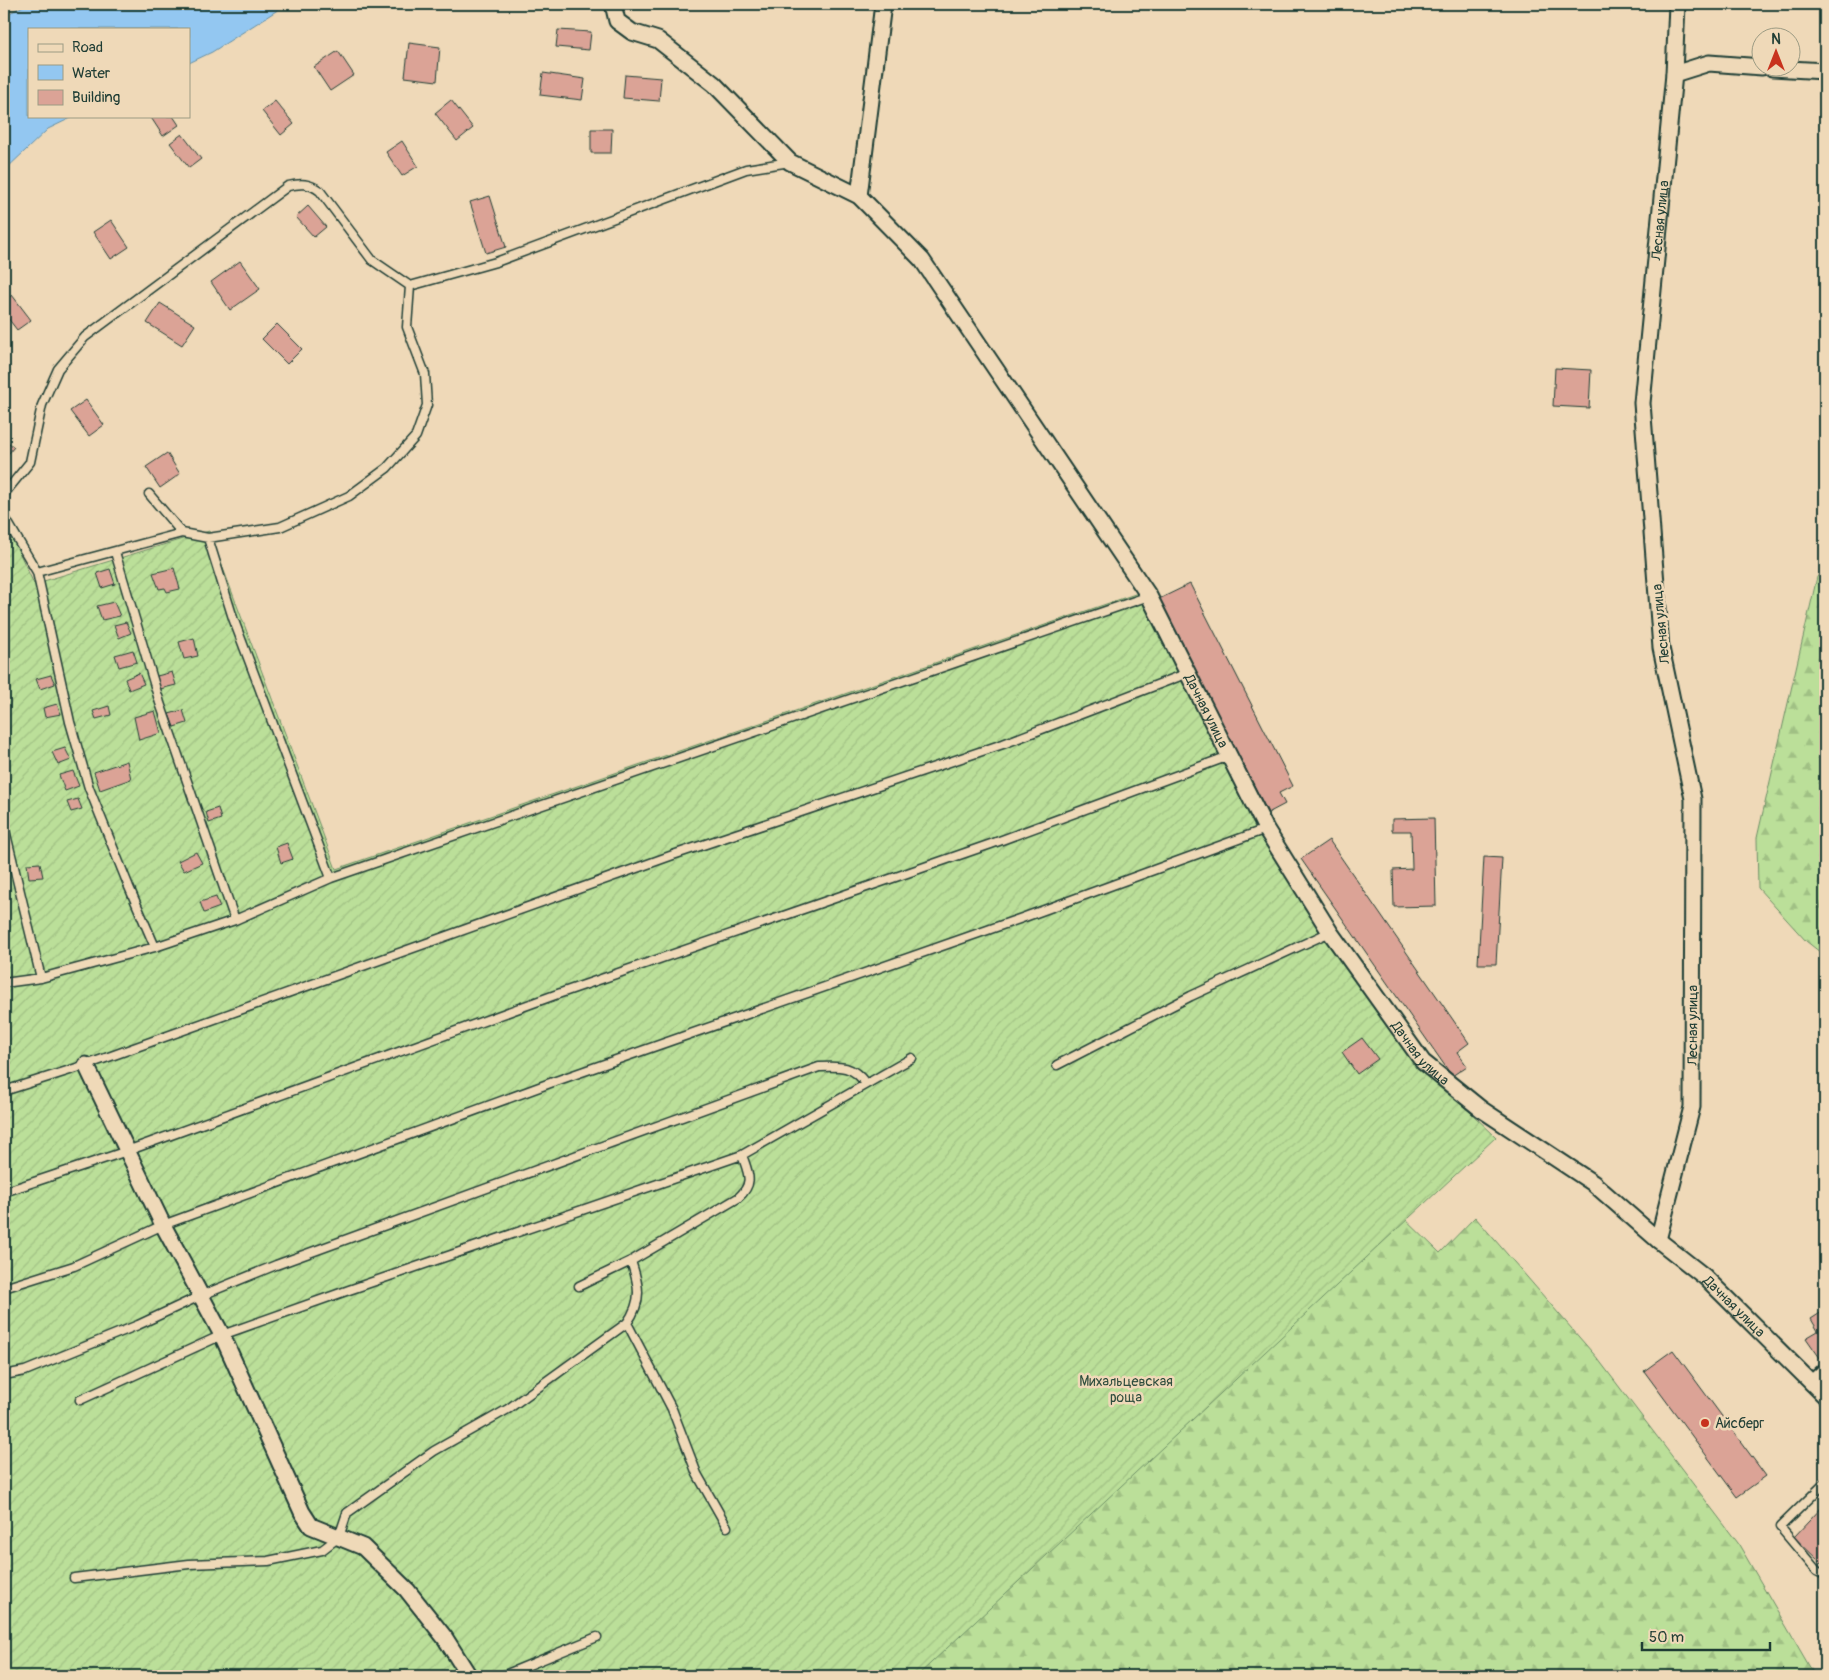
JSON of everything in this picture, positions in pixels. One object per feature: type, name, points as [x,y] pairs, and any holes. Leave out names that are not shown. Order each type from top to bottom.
[{"type":"street","name":"Дачная улица","points":[[613,4],[617,21],[632,32],[658,40],[714,84],[790,162],[859,196],[922,260],[1148,596],[1266,829],[1330,932],[1424,1062],[1481,1109],[1593,1183],[1658,1240],[1706,1277],[1825,1396]]},
{"type":"street","points":[[859,196],[883,4]]},
{"type":"street","name":"Лесная улица","points":[[1658,1240],[1692,1107],[1693,799],[1661,648],[1642,403],[1674,74],[1677,4]]},
{"type":"street","points":[[1674,74],[1709,63],[1752,66]]},
{"type":"street","points":[[1802,70],[1825,71]]},
{"type":"street","points":[[86,1065],[163,1225],[222,1335],[302,1512],[311,1526],[363,1547],[407,1590],[445,1638],[469,1676]]},
{"type":"street","points":[[1812,1383],[1825,1371]]},
{"type":"lane","points":[[4,494],[30,462],[42,405],[58,369],[85,337],[288,186],[304,183],[313,185],[320,190],[372,260],[410,286],[496,262],[746,169],[790,162]]},
{"type":"lane","points":[[37,572],[182,533],[208,538],[280,527],[349,496],[387,468],[416,436],[427,405],[425,374],[407,326],[410,286]]},
{"type":"lane","points":[[150,494],[182,533]]},
{"type":"lane","points":[[4,516],[37,572],[70,722],[89,788],[128,887],[155,947]]},
{"type":"lane","points":[[208,538],[233,618],[330,878]]},
{"type":"lane","points":[[115,552],[160,702],[236,920]]},
{"type":"lane","points":[[4,983],[42,978],[155,947],[236,920],[330,878],[1148,596]]},
{"type":"lane","points":[[4,1091],[86,1065],[673,855],[1002,744],[1188,672]]},
{"type":"lane","points":[[4,1192],[127,1151],[555,995],[991,844],[1230,756]]},
{"type":"lane","points":[[4,826],[42,978]]},
{"type":"lane","points":[[4,1288],[74,1266],[163,1225],[552,1082],[1022,918],[1266,829]]},
{"type":"lane","points":[[1057,1065],[1192,996],[1330,932]]},
{"type":"lane","points":[[80,1400],[222,1335],[742,1154],[912,1058]]},
{"type":"lane","points":[[4,1375],[25,1371],[138,1325],[200,1296],[276,1265],[819,1067],[837,1066],[850,1069],[860,1075],[866,1084]]},
{"type":"lane","points":[[579,1286],[631,1260],[743,1193],[747,1188],[749,1177],[742,1154]]},
{"type":"lane","points":[[74,1578],[189,1564],[268,1561],[322,1550],[339,1537],[347,1513],[434,1451],[508,1409],[627,1323],[636,1311],[638,1300],[637,1279],[631,1260]]},
{"type":"lane","points":[[627,1323],[672,1409],[697,1474],[727,1527]]},
{"type":"lane","points":[[1825,1483],[1780,1527],[1817,1571],[1825,1575]]},
{"type":"lane","points":[[502,1676],[597,1637]]},
{"type":"green space","name":"Михальцевская роща","points":[[209,531],[336,869],[1141,592],[1263,832],[1420,1064],[1496,1137],[917,1676],[4,1676],[4,540],[13,539],[34,584]]},
{"type":"green space","points":[[1825,567],[1825,956],[1806,941],[1758,888],[1757,838],[1817,577]]},
{"type":"green space","points":[[1396,1210],[1440,1253],[1475,1217],[1598,1359],[1738,1543],[1815,1676],[708,1676]]},
{"type":"water","points":[[27,4],[287,4],[212,52],[190,63],[190,28],[28,28],[28,118],[71,118],[48,129],[4,171],[4,16]]},
{"type":"building","points":[[558,30],[591,32],[589,50],[556,47]]},
{"type":"building","points":[[409,43],[440,47],[437,81],[405,77]]},
{"type":"building","points":[[338,51],[354,75],[330,91],[314,67]]},
{"type":"building","points":[[543,73],[585,79],[582,100],[540,95]]},
{"type":"building","points":[[625,75],[661,78],[659,101],[623,98]]},
{"type":"building","points":[[451,100],[473,128],[457,141],[435,113]]},
{"type":"building","points":[[275,101],[294,124],[281,135],[262,111]]},
{"type":"building","points":[[151,118],[174,118],[179,125],[163,136]]},
{"type":"building","points":[[591,129],[612,129],[611,153],[591,153]]},
{"type":"building","points":[[182,134],[201,159],[189,168],[170,143]]},
{"type":"building","points":[[402,141],[418,166],[402,176],[386,152]]},
{"type":"building","points":[[490,196],[506,247],[486,253],[470,202]]},
{"type":"building","points":[[308,206],[326,227],[314,237],[296,217]]},
{"type":"building","points":[[111,220],[129,247],[111,259],[93,232]]},
{"type":"building","points":[[240,261],[260,289],[230,310],[211,282]]},
{"type":"building","points":[[12,295],[31,320],[17,330],[4,313],[4,301]]},
{"type":"building","points":[[160,303],[195,325],[182,345],[147,323]]},
{"type":"building","points":[[277,324],[302,349],[287,364],[262,339]]},
{"type":"building","points":[[1555,368],[1591,370],[1589,408],[1553,406]]},
{"type":"building","points":[[86,400],[104,425],[89,436],[70,411]]},
{"type":"building","points":[[4,439],[14,447],[4,459]]},
{"type":"building","points":[[167,453],[180,474],[160,488],[146,467]]},
{"type":"building","points":[[174,568],[180,589],[167,592],[165,588],[159,589],[153,573]]},
{"type":"building","points":[[110,569],[115,584],[102,588],[97,573]]},
{"type":"building","points":[[1190,584],[1293,786],[1279,793],[1285,804],[1268,813],[1159,599]]},
{"type":"building","points":[[114,602],[120,616],[102,620],[97,606]]},
{"type":"building","points":[[126,622],[131,633],[119,638],[114,625]]},
{"type":"building","points":[[194,638],[198,656],[184,659],[179,642]]},
{"type":"building","points":[[133,650],[137,662],[119,667],[115,655]]},
{"type":"building","points":[[172,672],[176,685],[160,689],[157,676]]},
{"type":"building","points":[[139,673],[144,684],[129,690],[125,679]]},
{"type":"building","points":[[51,675],[55,684],[40,689],[36,679]]},
{"type":"building","points":[[57,704],[61,714],[45,717],[43,708]]},
{"type":"building","points":[[109,706],[111,715],[96,719],[93,711]]},
{"type":"building","points":[[183,710],[187,723],[174,727],[169,714]]},
{"type":"building","points":[[155,711],[161,733],[139,740],[134,717]]},
{"type":"building","points":[[65,748],[71,760],[58,765],[52,752]]},
{"type":"building","points":[[127,761],[131,779],[100,790],[94,772]]},
{"type":"building","points":[[73,771],[79,786],[65,791],[59,775]]},
{"type":"building","points":[[78,799],[82,809],[71,812],[67,802]]},
{"type":"building","points":[[218,808],[221,819],[209,823],[206,812]]},
{"type":"building","points":[[1434,818],[1436,906],[1394,907],[1393,870],[1412,869],[1411,831],[1392,831],[1392,819]]},
{"type":"building","points":[[1329,840],[1469,1043],[1457,1052],[1467,1066],[1452,1076],[1301,859]]},
{"type":"building","points":[[287,843],[293,859],[281,863],[276,847]]},
{"type":"building","points":[[196,852],[202,863],[184,871],[178,861]]},
{"type":"building","points":[[1484,857],[1502,858],[1496,964],[1478,964]]},
{"type":"building","points":[[40,863],[43,877],[29,878],[27,864]]},
{"type":"building","points":[[216,897],[220,907],[204,913],[200,902]]},
{"type":"building","points":[[1362,1038],[1378,1059],[1357,1074],[1342,1052]]},
{"type":"building","points":[[1825,1310],[1825,1354],[1820,1358],[1806,1338],[1818,1331],[1811,1319]]},
{"type":"building","name":"Айсберг","points":[[1673,1350],[1766,1476],[1737,1497],[1644,1371]]},
{"type":"building","points":[[1825,1504],[1825,1559],[1821,1563],[1794,1537]]},
{"type":"place","name":"Айсберг","points":[[1705,1423]]}]
